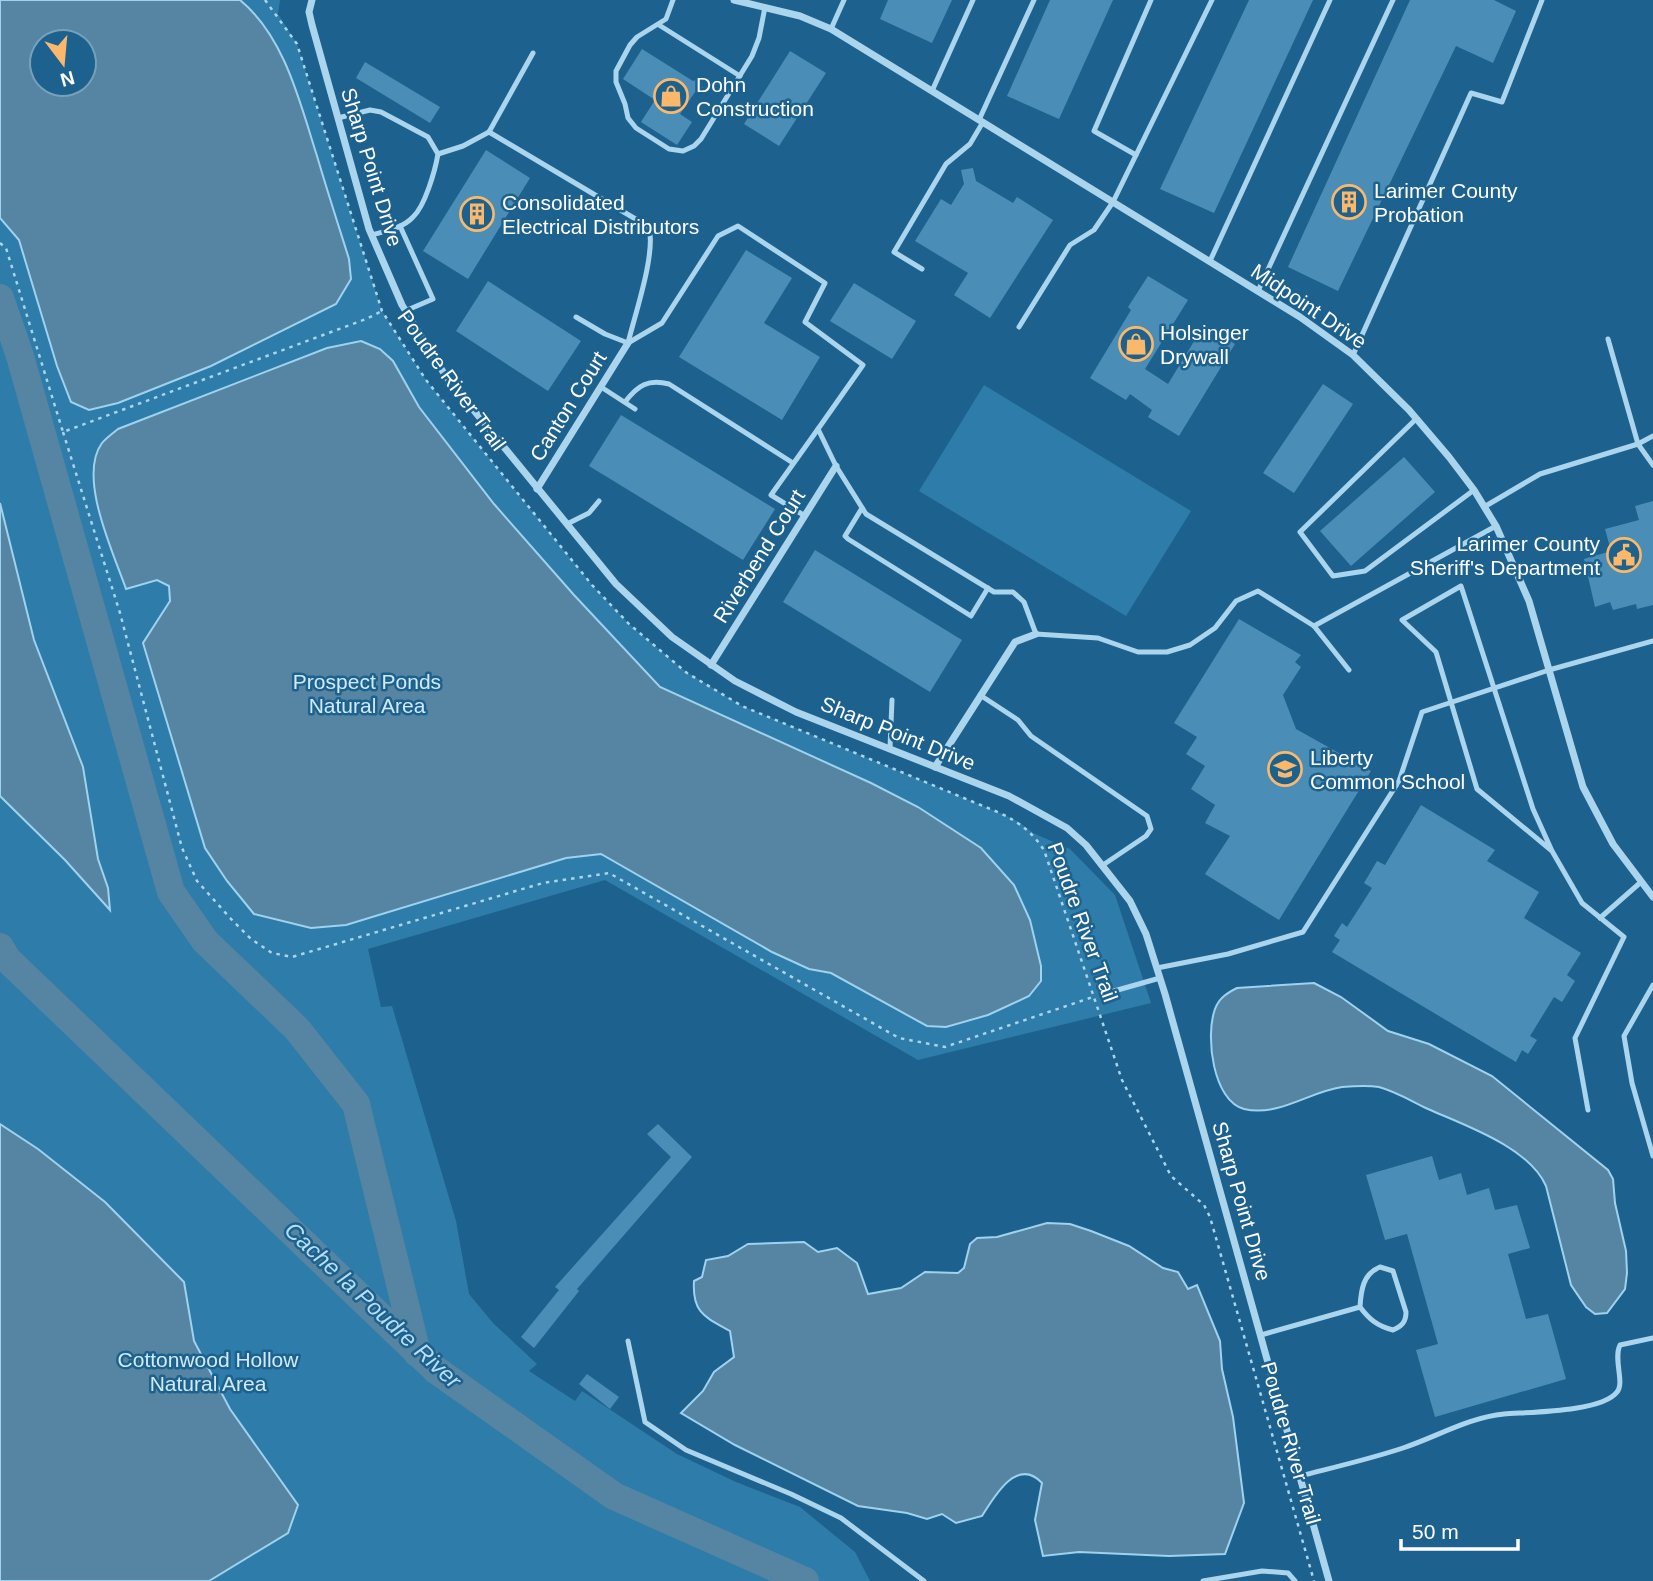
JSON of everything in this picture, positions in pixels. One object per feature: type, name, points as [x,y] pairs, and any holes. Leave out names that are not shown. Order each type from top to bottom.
[{"type":"street","name":"Midpoint Drive","points":[[734,0],[800,16],[831,29],[1300,317],[1353,355],[1416,419],[1474,490],[1496,526],[1529,601],[1583,787],[1613,844],[1653,897]]},
{"type":"street","name":"Sharp Point Drive","points":[[310,1],[312,25],[372,235],[405,311],[445,375],[616,584],[672,638],[735,681],[796,712],[1009,796],[1067,828],[1086,845],[1130,901],[1146,934],[1160,978],[1329,1581]]},
{"type":"street","name":"Canton Court","points":[[537,489],[628,343]]},
{"type":"street","name":"Riverbend Court","points":[[711,665],[836,466]]},
{"type":"street","points":[[935,766],[1015,642],[1036,634]]},
{"type":"lane","points":[[673,0],[666,19],[637,37],[615,71],[628,118],[635,128],[670,149],[683,151],[694,146],[740,76],[759,38],[765,7]]},
{"type":"lane","points":[[831,29],[844,0]]},
{"type":"lane","points":[[932,91],[973,0]]},
{"type":"lane","points":[[922,269],[894,253],[946,164],[970,144],[1034,0]]},
{"type":"lane","points":[[1136,155],[1094,131],[1151,0]]},
{"type":"lane","points":[[1019,327],[1070,245],[1094,230],[1113,202],[1212,0]]},
{"type":"lane","points":[[1210,261],[1330,0]]},
{"type":"lane","points":[[1258,291],[1393,0]]},
{"type":"lane","points":[[1353,355],[1472,93],[1502,102],[1542,0]]},
{"type":"lane","points":[[659,24],[740,76]]},
{"type":"lane","points":[[438,154],[463,146],[489,132],[533,53]]},
{"type":"lane","points":[[338,118],[370,110],[381,112],[428,137],[438,154],[434,176],[415,216],[400,226],[372,235]]},
{"type":"lane","points":[[489,132],[649,227],[652,239],[628,343]]},
{"type":"lane","points":[[400,226],[433,299],[405,311]]},
{"type":"lane","points":[[628,343],[662,323],[718,236],[738,226],[825,282],[805,322],[863,365],[771,495],[805,516]]},
{"type":"lane","points":[[576,317],[605,334],[628,343]]},
{"type":"lane","points":[[1608,339],[1638,444],[1653,465]]},
{"type":"lane","points":[[625,402],[635,389],[645,383],[657,381],[669,384],[793,463]]},
{"type":"lane","points":[[601,387],[635,409]]},
{"type":"lane","points":[[1416,419],[1300,532],[1333,576],[1365,571],[1474,490]]},
{"type":"lane","points":[[818,429],[836,466],[866,514],[994,592],[1013,592],[1024,602],[1036,634],[1098,638],[1138,652],[1167,652],[1190,645],[1215,628],[1236,601],[1258,591],[1314,626],[1349,670]]},
{"type":"lane","points":[[1484,507],[1540,474],[1638,444],[1653,436]]},
{"type":"lane","points":[[567,524],[589,513],[598,501]]},
{"type":"lane","points":[[862,508],[845,537],[848,539],[971,615],[988,588]]},
{"type":"lane","points":[[1314,626],[1496,526]]},
{"type":"lane","points":[[1552,851],[1477,789],[1436,652],[1402,620],[1461,586],[1493,689],[1534,808],[1552,851],[1582,903],[1624,937],[1575,1038],[1588,1110]]},
{"type":"lane","points":[[1157,968],[1228,954],[1303,932],[1399,781],[1422,712],[1549,670],[1653,641]]},
{"type":"lane","points":[[980,695],[1018,720],[1031,736],[1147,816],[1152,829],[1146,836],[1103,865]]},
{"type":"lane","points":[[890,748],[892,700]]},
{"type":"lane","points":[[1600,918],[1641,883]]},
{"type":"lane","points":[[1107,993],[1160,978]]},
{"type":"lane","points":[[1653,985],[1624,1036],[1632,1083],[1653,1156]]},
{"type":"lane","points":[[1380,1267],[1393,1270],[1406,1312],[1403,1325],[1393,1330],[1380,1326],[1371,1321],[1360,1307],[1361,1293],[1370,1272],[1380,1267]]},
{"type":"lane","points":[[1261,1335],[1360,1307]]},
{"type":"lane","points":[[1300,1476],[1401,1448],[1493,1416],[1556,1412],[1608,1399],[1617,1393],[1620,1387],[1616,1353],[1620,1345],[1653,1338]]},
{"type":"lane","points":[[628,1340],[645,1422],[686,1450],[841,1518],[924,1581]]},
{"type":"lane","points":[[1203,1581],[1262,1571],[1288,1573],[1294,1581]]},
{"type":"path","name":"Poudre River Trail","points":[[265,0],[297,44],[382,311],[426,380],[592,585],[629,624],[687,673],[742,706],[1000,813],[1019,822],[1033,833],[1044,850],[1122,1080],[1171,1176],[1204,1205],[1210,1217],[1314,1581]]},
{"type":"path","points":[[0,243],[6,248],[120,614],[181,848],[197,881],[251,939],[272,953],[292,957],[543,883],[609,873],[899,1038],[945,1047],[1093,997]]},
{"type":"path","points":[[63,432],[382,311]]},
{"type":"green space","name":"Prospect Ponds Natural Area","points":[[0,0],[280,0],[278,14],[297,44],[382,311],[426,380],[592,585],[629,624],[685,671],[742,706],[1019,822],[1033,833],[1070,849],[1115,895],[1151,1003],[918,1060],[605,880],[368,949],[381,1007],[392,1006],[456,1221],[469,1294],[493,1323],[537,1364],[529,1371],[575,1401],[582,1391],[677,1454],[736,1482],[800,1507],[855,1552],[870,1581],[0,1581]]},
{"type":"green space","points":[[984,385],[1191,511],[1126,616],[919,491]]},
{"type":"shaded area","points":[[0,0],[240,0],[256,15],[269,33],[289,72],[349,259],[351,279],[336,304],[211,366],[118,403],[89,410],[71,402],[57,366],[19,240],[0,218]]},
{"type":"shaded area","points":[[361,341],[380,349],[393,361],[419,407],[494,504],[660,687],[871,783],[918,807],[981,848],[1014,885],[1030,920],[1041,966],[1041,981],[1029,996],[988,1015],[946,1027],[927,1026],[831,973],[809,969],[772,952],[601,854],[566,858],[346,925],[311,928],[254,914],[205,848],[143,643],[170,601],[169,586],[157,580],[126,589],[95,495],[95,458],[102,443],[118,429],[327,348]]},
{"type":"shaded area","points":[[0,503],[34,640],[83,767],[98,859],[108,888],[110,910],[65,860],[0,796]]},
{"type":"shaded area","points":[[1314,983],[1341,997],[1388,1031],[1429,1044],[1492,1076],[1608,1170],[1613,1179],[1615,1203],[1626,1251],[1627,1273],[1625,1289],[1607,1313],[1595,1314],[1586,1307],[1571,1285],[1546,1186],[1538,1172],[1511,1149],[1494,1139],[1375,1086],[1329,1090],[1269,1110],[1244,1109],[1233,1104],[1225,1094],[1214,1066],[1212,1021],[1219,1002],[1237,988]]},
{"type":"shaded area","points":[[0,1124],[38,1149],[105,1202],[184,1282],[194,1341],[230,1409],[298,1505],[288,1533],[209,1581],[0,1581]]},
{"type":"shaded area","points":[[1047,1223],[1070,1224],[1129,1246],[1163,1268],[1178,1272],[1188,1289],[1197,1285],[1220,1341],[1222,1369],[1233,1417],[1244,1503],[1225,1554],[1169,1556],[1079,1552],[1043,1556],[1035,1520],[1042,1483],[1033,1476],[1024,1474],[1007,1482],[982,1516],[956,1523],[942,1514],[927,1519],[907,1513],[858,1506],[735,1445],[681,1413],[703,1391],[714,1372],[734,1357],[730,1331],[702,1313],[695,1300],[694,1281],[702,1277],[706,1260],[728,1256],[748,1244],[804,1242],[818,1252],[837,1248],[857,1263],[868,1294],[901,1288],[925,1272],[958,1273],[964,1268],[970,1244],[977,1238],[997,1237]]},
{"type":"building","points":[[888,0],[952,0],[932,43],[880,19]]},
{"type":"building","points":[[1050,0],[1113,0],[1059,119],[1007,96]]},
{"type":"building","points":[[1249,0],[1313,0],[1214,213],[1160,189]]},
{"type":"building","name":"Larimer County Probation","points":[[1410,0],[1494,0],[1516,11],[1493,63],[1456,46],[1338,291],[1288,267]]},
{"type":"building","name":"Dohn Construction","points":[[642,49],[693,81],[699,79],[706,90],[695,92],[680,114],[692,122],[677,145],[641,122],[655,100],[623,79]]},
{"type":"building","points":[[790,51],[826,73],[779,146],[744,124]]},
{"type":"building","points":[[365,62],[440,107],[430,123],[356,78]]},
{"type":"building","name":"Consolidated Electrical Distributors","points":[[486,150],[530,178],[468,279],[423,251]]},
{"type":"building","points":[[973,168],[976,181],[1013,203],[1017,197],[1053,220],[990,318],[954,295],[968,273],[915,241],[941,199],[951,205],[964,184],[961,170]]},
{"type":"building","points":[[746,250],[792,278],[764,323],[820,357],[782,420],[679,357]]},
{"type":"building","points":[[1148,276],[1188,300],[1145,369],[1168,384],[1204,325],[1235,344],[1179,436],[1148,417],[1152,410],[1130,394],[1126,400],[1090,378]]},
{"type":"building","points":[[488,281],[581,341],[548,391],[456,331]]},
{"type":"building","points":[[854,283],[916,321],[892,359],[830,321]]},
{"type":"building","points":[[1323,384],[1353,404],[1294,493],[1263,473]]},
{"type":"building","points":[[621,415],[775,509],[743,560],[589,466]]},
{"type":"building","points":[[1404,457],[1435,492],[1351,566],[1320,531]]},
{"type":"building","name":"Larimer County Sheriff's Department","points":[[1653,501],[1653,605],[1637,609],[1636,604],[1613,610],[1610,602],[1595,607],[1584,559],[1611,551],[1605,529],[1639,520],[1635,506]]},
{"type":"building","points":[[815,550],[962,640],[930,692],[783,602]]},
{"type":"building","name":"Liberty Common School","points":[[1239,619],[1301,655],[1295,662],[1301,667],[1283,695],[1296,729],[1371,771],[1279,920],[1205,874],[1230,836],[1205,823],[1215,805],[1191,789],[1205,766],[1186,754],[1197,737],[1174,723]]},
{"type":"building","points":[[1421,805],[1495,850],[1487,861],[1539,892],[1524,918],[1581,953],[1567,975],[1575,981],[1562,1002],[1554,997],[1530,1036],[1537,1040],[1528,1054],[1522,1050],[1516,1062],[1332,952],[1340,940],[1334,936],[1342,923],[1347,927],[1372,888],[1364,883],[1377,861],[1385,865]]},
{"type":"building","points":[[658,1124],[692,1157],[577,1289],[579,1291],[534,1348],[521,1337],[559,1290],[555,1287],[671,1157],[647,1134]]},
{"type":"building","points":[[1432,1156],[1439,1180],[1461,1173],[1467,1195],[1489,1188],[1495,1210],[1517,1205],[1530,1248],[1508,1254],[1526,1319],[1548,1314],[1566,1379],[1435,1417],[1416,1350],[1438,1344],[1407,1234],[1385,1240],[1366,1175]]},
{"type":"building","points":[[587,1374],[619,1397],[610,1409],[579,1384]]},
{"type":"waterway","points":[[0,298],[20,356],[171,892],[205,941],[297,1029],[356,1104],[417,1353]]},
{"type":"waterway","name":"Cache la Poudre River","points":[[0,947],[7,959],[436,1370],[614,1496],[805,1581]]},
{"type":"place","name":"Dohn Construction","points":[[671,96]]},
{"type":"place","name":"Larimer County Probation","points":[[1349,202]]},
{"type":"place","name":"Consolidated Electrical Distributors","points":[[477,214]]},
{"type":"place","name":"Holsinger Drywall","points":[[1136,344]]},
{"type":"place","name":"Larimer County Sheriff's Department","points":[[1624,555]]},
{"type":"place","name":"Liberty Common School","points":[[1285,769]]},
{"type":"park label","name":"Cottonwood Hollow Natural Area","points":[[208,1371]]}]
